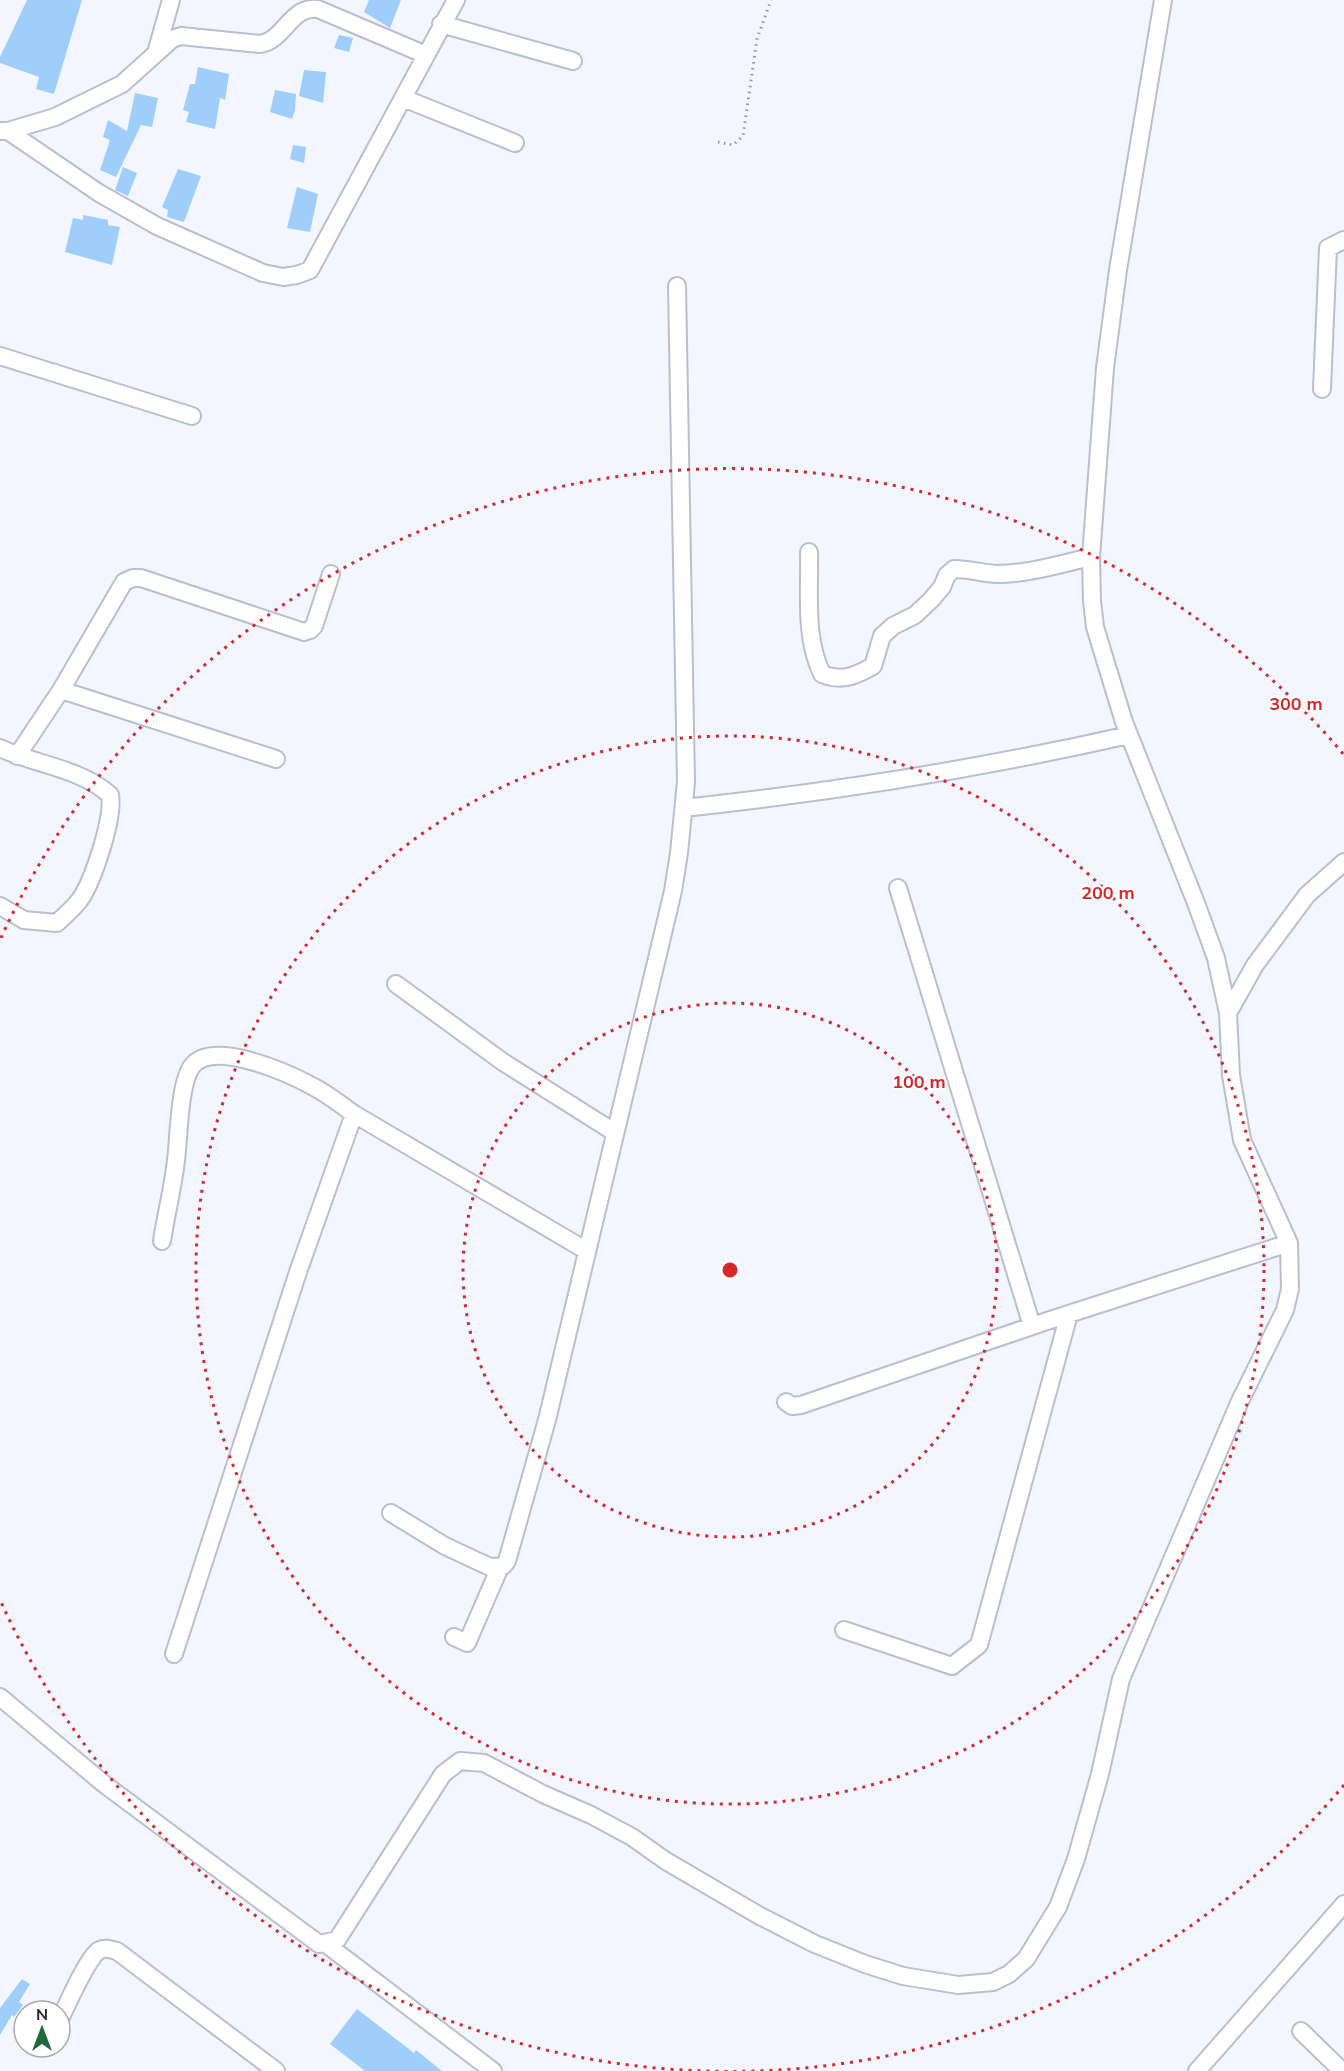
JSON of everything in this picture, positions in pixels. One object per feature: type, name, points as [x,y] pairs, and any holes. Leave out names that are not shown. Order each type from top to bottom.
[{"type":"street","points":[[156,53],[171,0]]},
{"type":"street","points":[[4,131],[99,193],[157,226],[263,273],[283,277],[297,276],[310,270],[456,0]]},
{"type":"street","points":[[0,1697],[139,1810],[319,1944],[336,1940],[443,1774],[460,1761],[484,1763],[543,1794],[591,1815],[632,1837],[666,1861],[760,1916],[815,1944],[865,1964],[903,1976],[958,1985],[993,1982],[1009,1974],[1026,1959],[1058,1907],[1077,1859],[1100,1774],[1121,1679],[1240,1401],[1285,1310],[1290,1289],[1289,1243],[1242,1140],[1231,1075],[1228,1013],[1216,958],[1129,735],[1095,627],[1090,576],[1105,368],[1118,270],[1163,0]]},
{"type":"street","points":[[4,131],[55,117],[122,84],[172,39],[181,36],[268,43],[301,11],[309,8],[318,9],[426,55]]},
{"type":"street","points":[[441,24],[573,61]]},
{"type":"street","points":[[403,98],[515,143]]},
{"type":"street","points":[[1322,389],[1328,248],[1344,240]]},
{"type":"street","points":[[454,1636],[467,1643],[500,1567],[507,1561],[510,1552],[544,1431],[673,891],[686,782],[677,286]]},
{"type":"street","points":[[0,356],[192,416]]},
{"type":"street","points":[[809,552],[811,644],[816,662],[822,674],[832,678],[848,679],[873,666],[882,636],[893,626],[915,615],[931,600],[942,587],[947,575],[954,569],[995,574],[1022,572],[1091,557]]},
{"type":"street","points":[[17,756],[61,690],[124,582],[141,578],[304,632],[314,626],[331,574]]},
{"type":"street","points":[[61,690],[276,759]]},
{"type":"street","points":[[684,808],[777,798],[870,784],[1063,750],[1129,735]]},
{"type":"street","points":[[0,748],[92,781],[110,795],[112,804],[98,857],[82,897],[57,923],[24,920],[0,906]]},
{"type":"street","points":[[1228,1013],[1255,965],[1294,911],[1307,895],[1344,862]]},
{"type":"street","points":[[898,888],[1032,1326]]},
{"type":"street","points":[[396,984],[503,1062],[615,1132]]},
{"type":"street","points":[[162,1241],[176,1162],[183,1093],[191,1068],[197,1062],[217,1055],[276,1069],[313,1086],[354,1114],[586,1251]]},
{"type":"street","points":[[174,1654],[298,1272],[354,1114]]},
{"type":"street","points":[[786,1402],[792,1406],[801,1405],[1032,1326],[1289,1243]]},
{"type":"street","points":[[844,1630],[952,1666],[979,1645],[1069,1314]]},
{"type":"street","points":[[391,1513],[445,1546],[490,1568],[500,1567]]},
{"type":"street","points":[[1197,2071],[1344,1904]]},
{"type":"street","points":[[326,1944],[492,2071]]},
{"type":"street","points":[[71,1999],[91,1960],[99,1951],[106,1948],[117,1951],[276,2071]]},
{"type":"street","points":[[1301,2031],[1342,2071]]},
{"type":"path","points":[[718,142],[732,145],[743,135],[757,39],[771,0]]},
{"type":"building","points":[[27,0],[82,0],[54,94],[36,89],[39,77],[0,63],[0,57]]},
{"type":"building","points":[[369,0],[401,0],[390,28],[364,12]]},
{"type":"building","points":[[339,35],[353,38],[349,52],[334,48]]},
{"type":"building","points":[[198,67],[229,74],[225,100],[220,98],[215,129],[186,122],[189,112],[183,110],[190,84],[195,84]]},
{"type":"building","points":[[304,70],[326,72],[323,103],[299,96]]},
{"type":"building","points":[[275,90],[296,94],[292,119],[270,112]]},
{"type":"building","points":[[135,93],[158,98],[152,127],[141,125],[116,177],[100,170],[110,140],[103,137],[108,120],[127,131]]},
{"type":"building","points":[[293,145],[306,147],[304,163],[290,159]]},
{"type":"building","points":[[123,167],[137,173],[128,196],[115,190]]},
{"type":"building","points":[[178,169],[201,176],[184,222],[167,217],[168,210],[162,207]]},
{"type":"building","points":[[297,187],[318,194],[310,232],[287,228]]},
{"type":"building","points":[[83,215],[108,220],[108,225],[120,227],[112,265],[65,252],[73,218],[83,220]]},
{"type":"building","points":[[22,1979],[30,1984],[21,1999],[12,1999],[12,2015],[0,2035],[0,2008]]},
{"type":"building","points":[[357,2009],[414,2053],[416,2050],[442,2071],[365,2071],[330,2044]]}]
